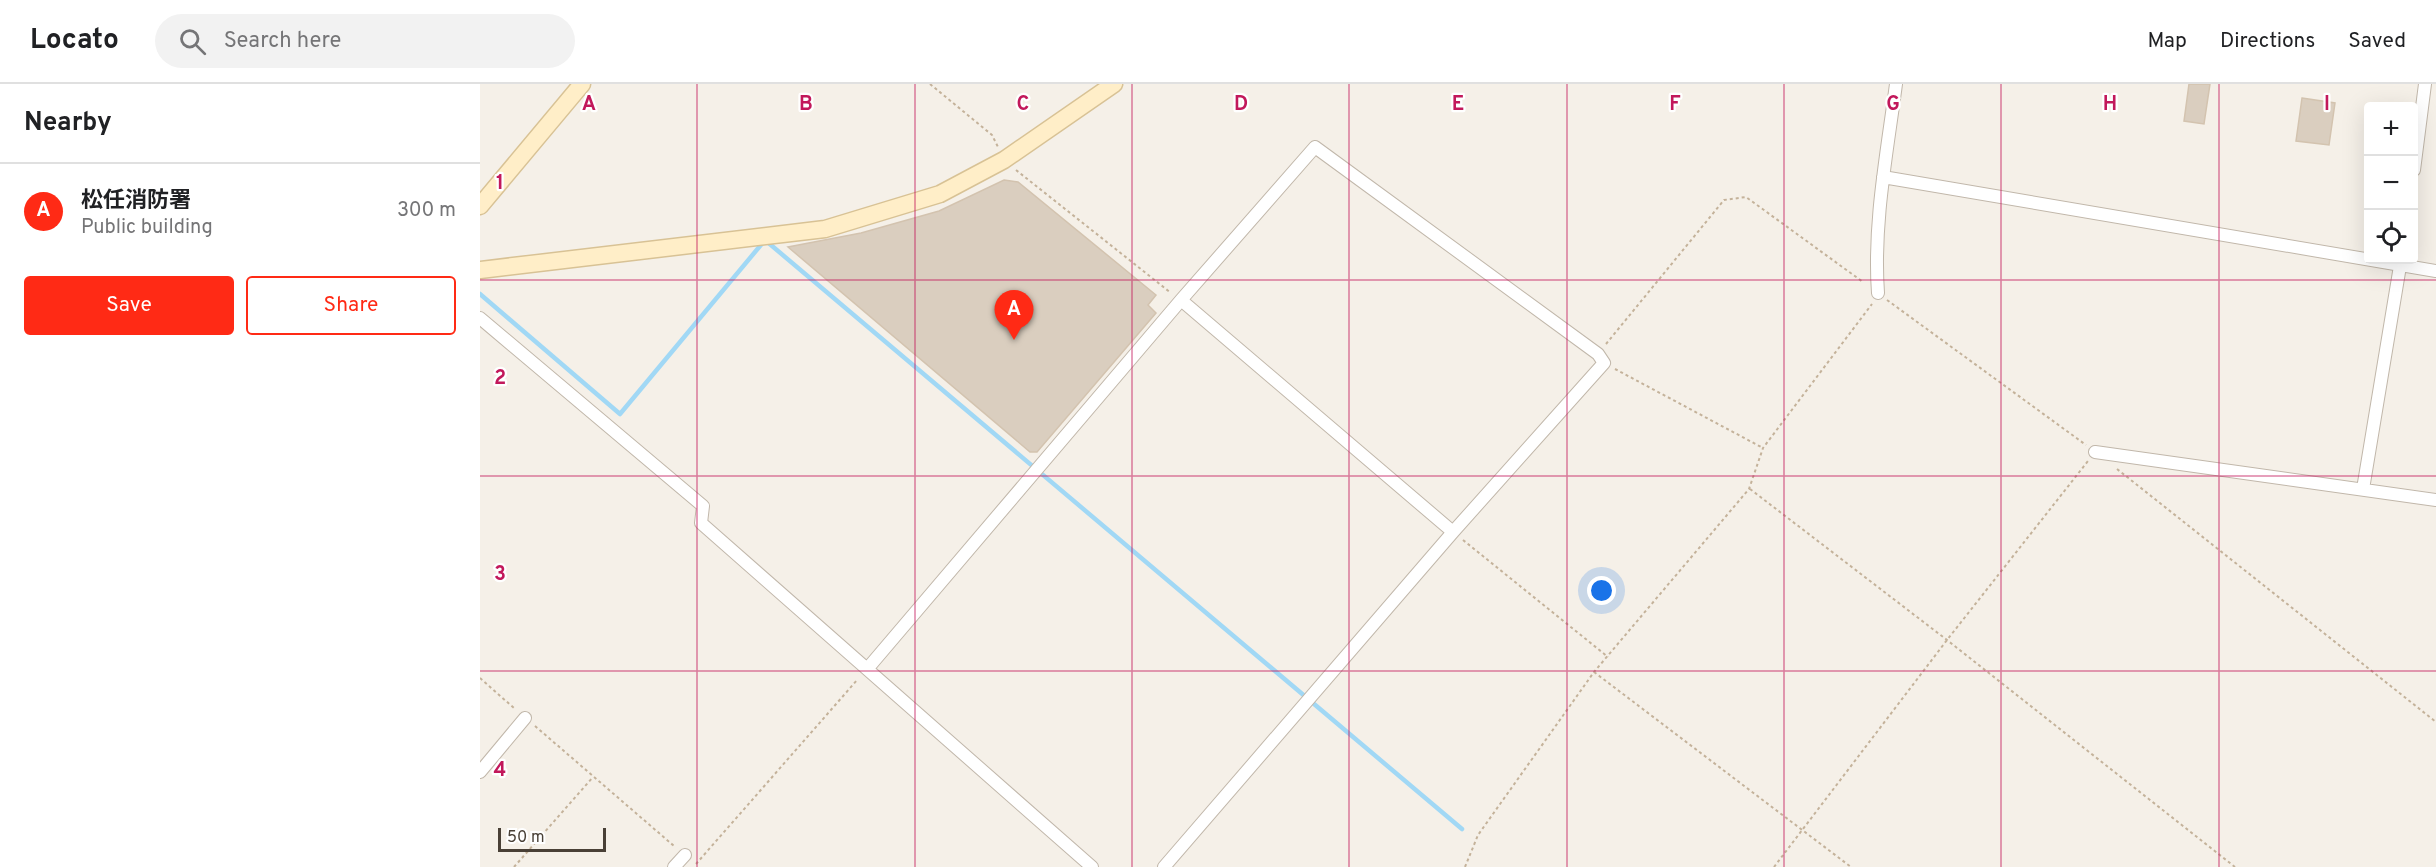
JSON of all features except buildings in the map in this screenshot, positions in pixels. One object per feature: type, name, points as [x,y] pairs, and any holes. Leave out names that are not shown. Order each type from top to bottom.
[{"type":"street","points":[[480,206],[582,84]]},
{"type":"street","points":[[480,270],[825,229],[940,194],[1004,160],[1114,84]]},
{"type":"street","points":[[1878,293],[1876,265],[1883,177],[1896,84]]},
{"type":"street","points":[[2416,156],[2425,84]]},
{"type":"street","points":[[868,668],[1181,300],[1315,147],[1601,358],[1164,867]]},
{"type":"street","points":[[1883,177],[2364,257]]},
{"type":"street","points":[[2362,489],[2401,264]]},
{"type":"street","points":[[2405,264],[2436,272]]},
{"type":"street","points":[[1181,300],[1453,532]]},
{"type":"street","points":[[480,318],[703,506],[701,523],[1092,867]]},
{"type":"street","points":[[2095,452],[2436,500]]},
{"type":"street","points":[[480,772],[525,718]]},
{"type":"street","points":[[674,867],[685,855]]},
{"type":"path","points":[[930,84],[992,135],[1004,160],[1181,300]]},
{"type":"path","points":[[1763,448],[1601,358],[1724,200],[1746,197],[2095,452],[2436,722]]},
{"type":"path","points":[[1465,867],[1478,835],[1594,672],[1749,489],[1763,448],[1874,302],[1878,293]]},
{"type":"path","points":[[1774,867],[1947,640],[2095,452]]},
{"type":"path","points":[[1749,489],[1947,640],[2235,867]]},
{"type":"path","points":[[1453,532],[1608,657]]},
{"type":"path","points":[[696,864],[868,668]]},
{"type":"path","points":[[1594,672],[1851,867]]},
{"type":"path","points":[[480,678],[699,867]]},
{"type":"path","points":[[514,867],[594,777]]},
{"type":"waterway","points":[[480,294],[620,414],[765,240],[1462,829]]},
{"type":"place","name":"松任消防署","points":[[1014,340]]}]
